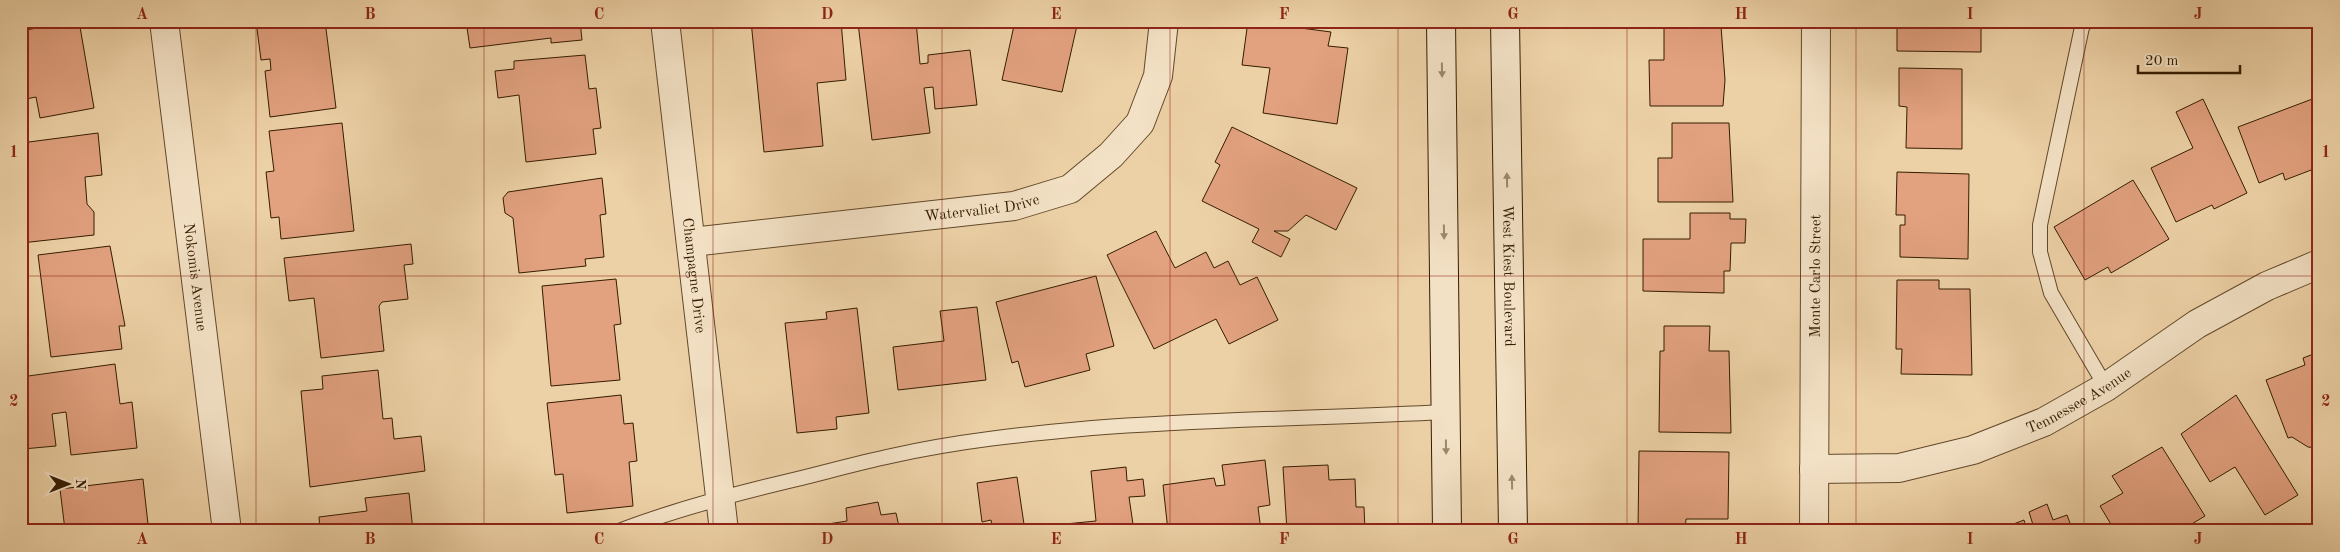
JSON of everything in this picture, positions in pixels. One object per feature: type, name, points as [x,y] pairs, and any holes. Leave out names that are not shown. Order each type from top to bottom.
[{"type":"street","name":"Nokomis Avenue","points":[[164,21],[227,531]]},
{"type":"street","name":"Champagne Drive","points":[[665,21],[724,531]]},
{"type":"street","name":"Watervaliet Drive","points":[[692,242],[1014,206],[1070,189],[1111,155],[1140,123],[1158,76],[1164,21]]},
{"type":"street","points":[[1441,21],[1447,531]]},
{"type":"street","name":"West Kiest Boulevard","points":[[1505,21],[1513,531]]},
{"type":"street","name":"Monte Carlo Street","points":[[1814,531],[1816,21]]},
{"type":"street","name":"Tennessee Avenue","points":[[1814,469],[1899,468],[1973,450],[2044,422],[2106,387],[2197,324],[2267,286],[2319,264]]},
{"type":"lane","points":[[2087,21],[2082,27],[2040,225],[2040,252],[2051,293],[2106,387]]},
{"type":"lane","points":[[619,531],[654,517],[720,498],[893,455],[983,440],[1092,428],[1278,418],[1343,418],[1446,412]]},
{"type":"building","points":[[79,21],[94,108],[40,118],[36,97],[21,100],[21,31]]},
{"type":"building","points":[[256,21],[325,21],[336,108],[270,117],[265,71],[271,70],[270,59],[261,60]]},
{"type":"building","points":[[466,21],[580,21],[582,40],[551,43],[551,38],[470,48]]},
{"type":"building","points":[[751,21],[841,21],[846,80],[817,83],[823,146],[764,152]]},
{"type":"building","points":[[916,21],[920,64],[928,63],[928,55],[970,50],[977,105],[935,109],[933,87],[924,88],[930,133],[872,140],[858,23]]},
{"type":"building","points":[[1015,21],[1078,21],[1062,92],[1002,80]]},
{"type":"building","points":[[1248,21],[1331,32],[1328,46],[1348,48],[1337,124],[1263,113],[1270,68],[1242,65]]},
{"type":"building","points":[[1897,21],[1981,21],[1981,52],[1897,51]]},
{"type":"building","points":[[1664,26],[1721,26],[1725,80],[1723,106],[1650,106],[1649,60],[1664,60]]},
{"type":"building","points":[[585,55],[589,89],[596,88],[601,128],[593,129],[596,154],[526,162],[519,95],[498,98],[495,71],[514,69],[514,61]]},
{"type":"building","points":[[1899,68],[1962,69],[1962,149],[1906,148],[1907,107],[1899,106]]},
{"type":"building","points":[[2315,98],[2319,109],[2319,167],[2285,180],[2283,173],[2259,183],[2238,127]]},
{"type":"building","points":[[2203,99],[2247,193],[2214,209],[2212,205],[2176,222],[2151,168],[2193,148],[2176,112]]},
{"type":"building","points":[[342,123],[354,231],[281,239],[279,217],[271,218],[266,172],[274,171],[269,131]]},
{"type":"building","points":[[1672,123],[1729,123],[1733,202],[1658,202],[1658,158],[1672,158]]},
{"type":"building","points":[[1232,127],[1357,188],[1336,230],[1306,215],[1288,231],[1274,231],[1290,239],[1281,257],[1252,242],[1259,229],[1202,201],[1220,165],[1215,162]]},
{"type":"building","points":[[98,133],[102,175],[85,177],[87,204],[94,212],[94,235],[21,243],[21,143]]},
{"type":"building","points":[[1897,172],[1969,174],[1968,259],[1900,257],[1900,225],[1905,225],[1905,215],[1896,215]]},
{"type":"building","points":[[602,178],[606,214],[600,215],[604,257],[585,259],[586,266],[519,273],[513,218],[505,213],[503,198],[508,192]]},
{"type":"building","points":[[2133,180],[2169,239],[2111,273],[2108,267],[2085,280],[2054,227]]},
{"type":"building","points":[[1690,213],[1730,213],[1730,219],[1746,219],[1745,243],[1731,243],[1730,271],[1724,271],[1724,293],[1643,291],[1643,239],[1690,239]]},
{"type":"building","points":[[1156,231],[1175,268],[1206,252],[1214,268],[1228,261],[1240,285],[1257,277],[1278,320],[1229,344],[1216,319],[1154,349],[1107,255]]},
{"type":"building","points":[[411,244],[413,264],[404,265],[408,299],[382,302],[379,306],[384,351],[321,358],[314,298],[289,301],[284,258]]},
{"type":"building","points":[[110,246],[125,326],[119,326],[122,349],[51,357],[38,255]]},
{"type":"building","points":[[1096,276],[1114,346],[1086,354],[1090,370],[1025,387],[1018,361],[1012,363],[996,302]]},
{"type":"building","points":[[616,279],[621,324],[614,325],[620,380],[551,386],[542,286]]},
{"type":"building","points":[[1897,280],[1939,280],[1939,289],[1970,289],[1972,375],[1901,374],[1902,349],[1896,349]]},
{"type":"building","points":[[977,307],[986,380],[898,390],[893,347],[944,341],[940,311]]},
{"type":"building","points":[[857,308],[869,413],[836,417],[837,429],[797,433],[785,323],[827,319],[826,312]]},
{"type":"building","points":[[1664,326],[1710,326],[1709,351],[1729,351],[1731,433],[1659,432],[1660,351],[1664,351]]},
{"type":"building","points":[[2319,352],[2319,448],[2308,447],[2292,437],[2288,438],[2266,380],[2305,365],[2303,358]]},
{"type":"building","points":[[115,364],[120,404],[132,402],[137,448],[71,455],[66,412],[52,414],[56,446],[23,449],[21,377]]},
{"type":"building","points":[[378,370],[383,419],[392,418],[394,439],[421,436],[425,471],[310,487],[301,391],[323,389],[322,376]]},
{"type":"building","points":[[621,395],[624,424],[633,423],[637,461],[629,462],[633,506],[567,513],[563,474],[555,475],[547,403]]},
{"type":"building","points":[[2236,395],[2298,495],[2265,515],[2235,467],[2210,482],[2181,434]]},
{"type":"building","points":[[2162,447],[2205,516],[2180,531],[2115,531],[2100,506],[2123,493],[2112,476]]},
{"type":"building","points":[[1639,451],[1729,452],[1728,519],[1686,519],[1685,531],[1638,531]]},
{"type":"building","points":[[1265,460],[1270,505],[1258,507],[1261,531],[1168,531],[1163,485],[1214,478],[1216,486],[1225,485],[1222,465]]},
{"type":"building","points":[[1328,465],[1329,480],[1355,479],[1356,507],[1364,507],[1365,531],[1287,531],[1283,467]]},
{"type":"building","points":[[1126,467],[1127,481],[1143,479],[1145,496],[1129,497],[1134,531],[1056,531],[1055,525],[1096,521],[1091,471]]},
{"type":"building","points":[[1017,477],[1025,531],[993,531],[991,520],[982,522],[977,483]]},
{"type":"building","points":[[143,479],[148,524],[122,527],[122,531],[62,531],[65,530],[60,489]]},
{"type":"building","points":[[409,493],[413,531],[320,531],[319,517],[367,511],[365,498]]},
{"type":"building","points":[[878,502],[881,515],[896,513],[900,531],[809,531],[809,527],[847,521],[846,508]]},
{"type":"building","points":[[2047,504],[2053,520],[2067,515],[2073,531],[2005,531],[2003,528],[2024,520],[2027,530],[2034,528],[2029,512]]}]
